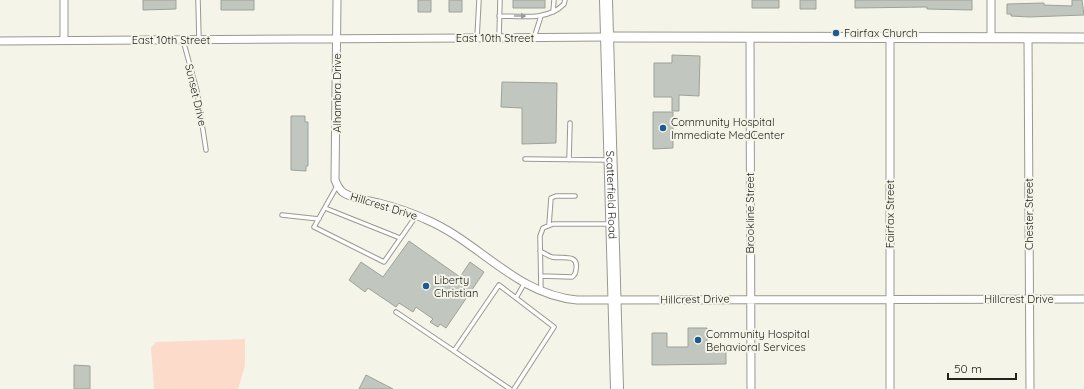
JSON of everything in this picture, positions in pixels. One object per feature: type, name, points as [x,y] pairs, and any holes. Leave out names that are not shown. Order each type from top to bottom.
[{"type":"main road","name":"Scatterfield Road","points":[[606,0],[611,224],[617,389]]},
{"type":"street","points":[[64,0],[64,40]]},
{"type":"street","name":"Alhambra Drive","points":[[337,0],[335,180],[337,185]]},
{"type":"street","points":[[990,38],[991,0]]},
{"type":"street","name":"East 10th Street","points":[[0,41],[607,37],[1028,38]]},
{"type":"street","name":"Brookline Street","points":[[750,37],[751,389]]},
{"type":"street","name":"Fairfax Street","points":[[890,38],[890,389]]},
{"type":"street","points":[[1028,38],[1084,38]]},
{"type":"street","name":"Chester Street","points":[[1028,38],[1030,389]]},
{"type":"street","name":"Hillcrest Drive","points":[[337,185],[340,190],[349,196],[391,206],[455,234],[524,284],[562,299],[1084,299]]},
{"type":"lane","points":[[198,0],[198,40]]},
{"type":"lane","points":[[477,38],[479,0]]},
{"type":"lane","points":[[499,38],[500,0]]},
{"type":"lane","points":[[553,12],[554,0]]},
{"type":"lane","points":[[499,16],[541,16],[560,9],[564,4],[564,0]]},
{"type":"lane","points":[[534,38],[541,16]]},
{"type":"lane","name":"Sunset Drive","points":[[183,40],[197,91],[206,150]]},
{"type":"lane","points":[[569,160],[570,123]]},
{"type":"lane","points":[[525,159],[610,160]]},
{"type":"lane","points":[[337,185],[314,227],[384,262],[416,216]]},
{"type":"lane","points":[[549,225],[551,198],[556,196],[576,196]]},
{"type":"lane","points":[[325,208],[400,238]]},
{"type":"lane","points":[[282,215],[319,219]]},
{"type":"lane","points":[[541,292],[541,232],[549,225],[611,224]]},
{"type":"lane","points":[[540,251],[551,257],[571,258],[574,260],[576,266],[575,273],[572,277],[540,276]]},
{"type":"lane","points":[[516,298],[524,284]]},
{"type":"lane","points":[[454,351],[498,285],[554,327],[514,389]]},
{"type":"lane","points":[[396,312],[510,389]]},
{"type":"shaded area","points":[[245,339],[245,366],[238,389],[154,389],[151,348],[156,342]]},
{"type":"building","points":[[143,0],[176,0],[176,9],[143,10]]},
{"type":"building","points":[[221,0],[254,0],[254,10],[221,10]]},
{"type":"building","points":[[418,0],[431,0],[431,12],[418,12]]},
{"type":"building","points":[[449,0],[462,0],[462,12],[449,12]]},
{"type":"building","points":[[513,0],[545,0],[545,8],[513,8]]},
{"type":"building","points":[[752,0],[779,0],[779,8],[752,8]]},
{"type":"building","points":[[800,0],[816,0],[816,9],[800,9]]},
{"type":"building","points":[[855,0],[972,0],[972,10],[927,9],[927,7],[855,8]]},
{"type":"building","points":[[1072,0],[1082,0],[1084,15],[1029,17],[1011,16],[1011,14],[1007,14],[1007,4],[1044,3],[1044,5],[1072,6]]},
{"type":"building","points":[[672,55],[700,56],[699,96],[679,95],[679,111],[672,111],[672,97],[654,97],[654,63],[672,63]]},
{"type":"building","points":[[502,82],[557,83],[556,143],[522,144],[522,108],[501,107]]},
{"type":"building","name":"Community Hospital Immediate MedCenter","points":[[653,112],[673,112],[673,148],[653,149]]},
{"type":"building","points":[[291,116],[305,116],[305,122],[308,122],[308,166],[306,166],[306,171],[291,170]]},
{"type":"building","name":"Liberty Christian","points":[[409,241],[460,277],[470,262],[484,272],[446,328],[440,324],[438,327],[430,322],[433,319],[416,307],[413,312],[399,303],[396,307],[368,288],[365,292],[349,280],[361,262],[383,277]]},
{"type":"building","name":"Community Hospital Behavioral Services","points":[[688,328],[707,328],[707,349],[713,349],[713,351],[726,351],[726,364],[652,365],[652,333],[667,333],[667,347],[688,347]]},
{"type":"building","points":[[74,365],[90,366],[90,389],[74,389]]},
{"type":"building","points":[[366,375],[393,389],[359,389]]},
{"type":"place","name":"Fairfax Church","points":[[836,33]]},
{"type":"place","name":"Community Hospital Immediate MedCenter","points":[[663,128]]},
{"type":"place","name":"Liberty Christian","points":[[426,286]]},
{"type":"place","name":"Community Hospital Behavioral Services","points":[[698,340]]}]
